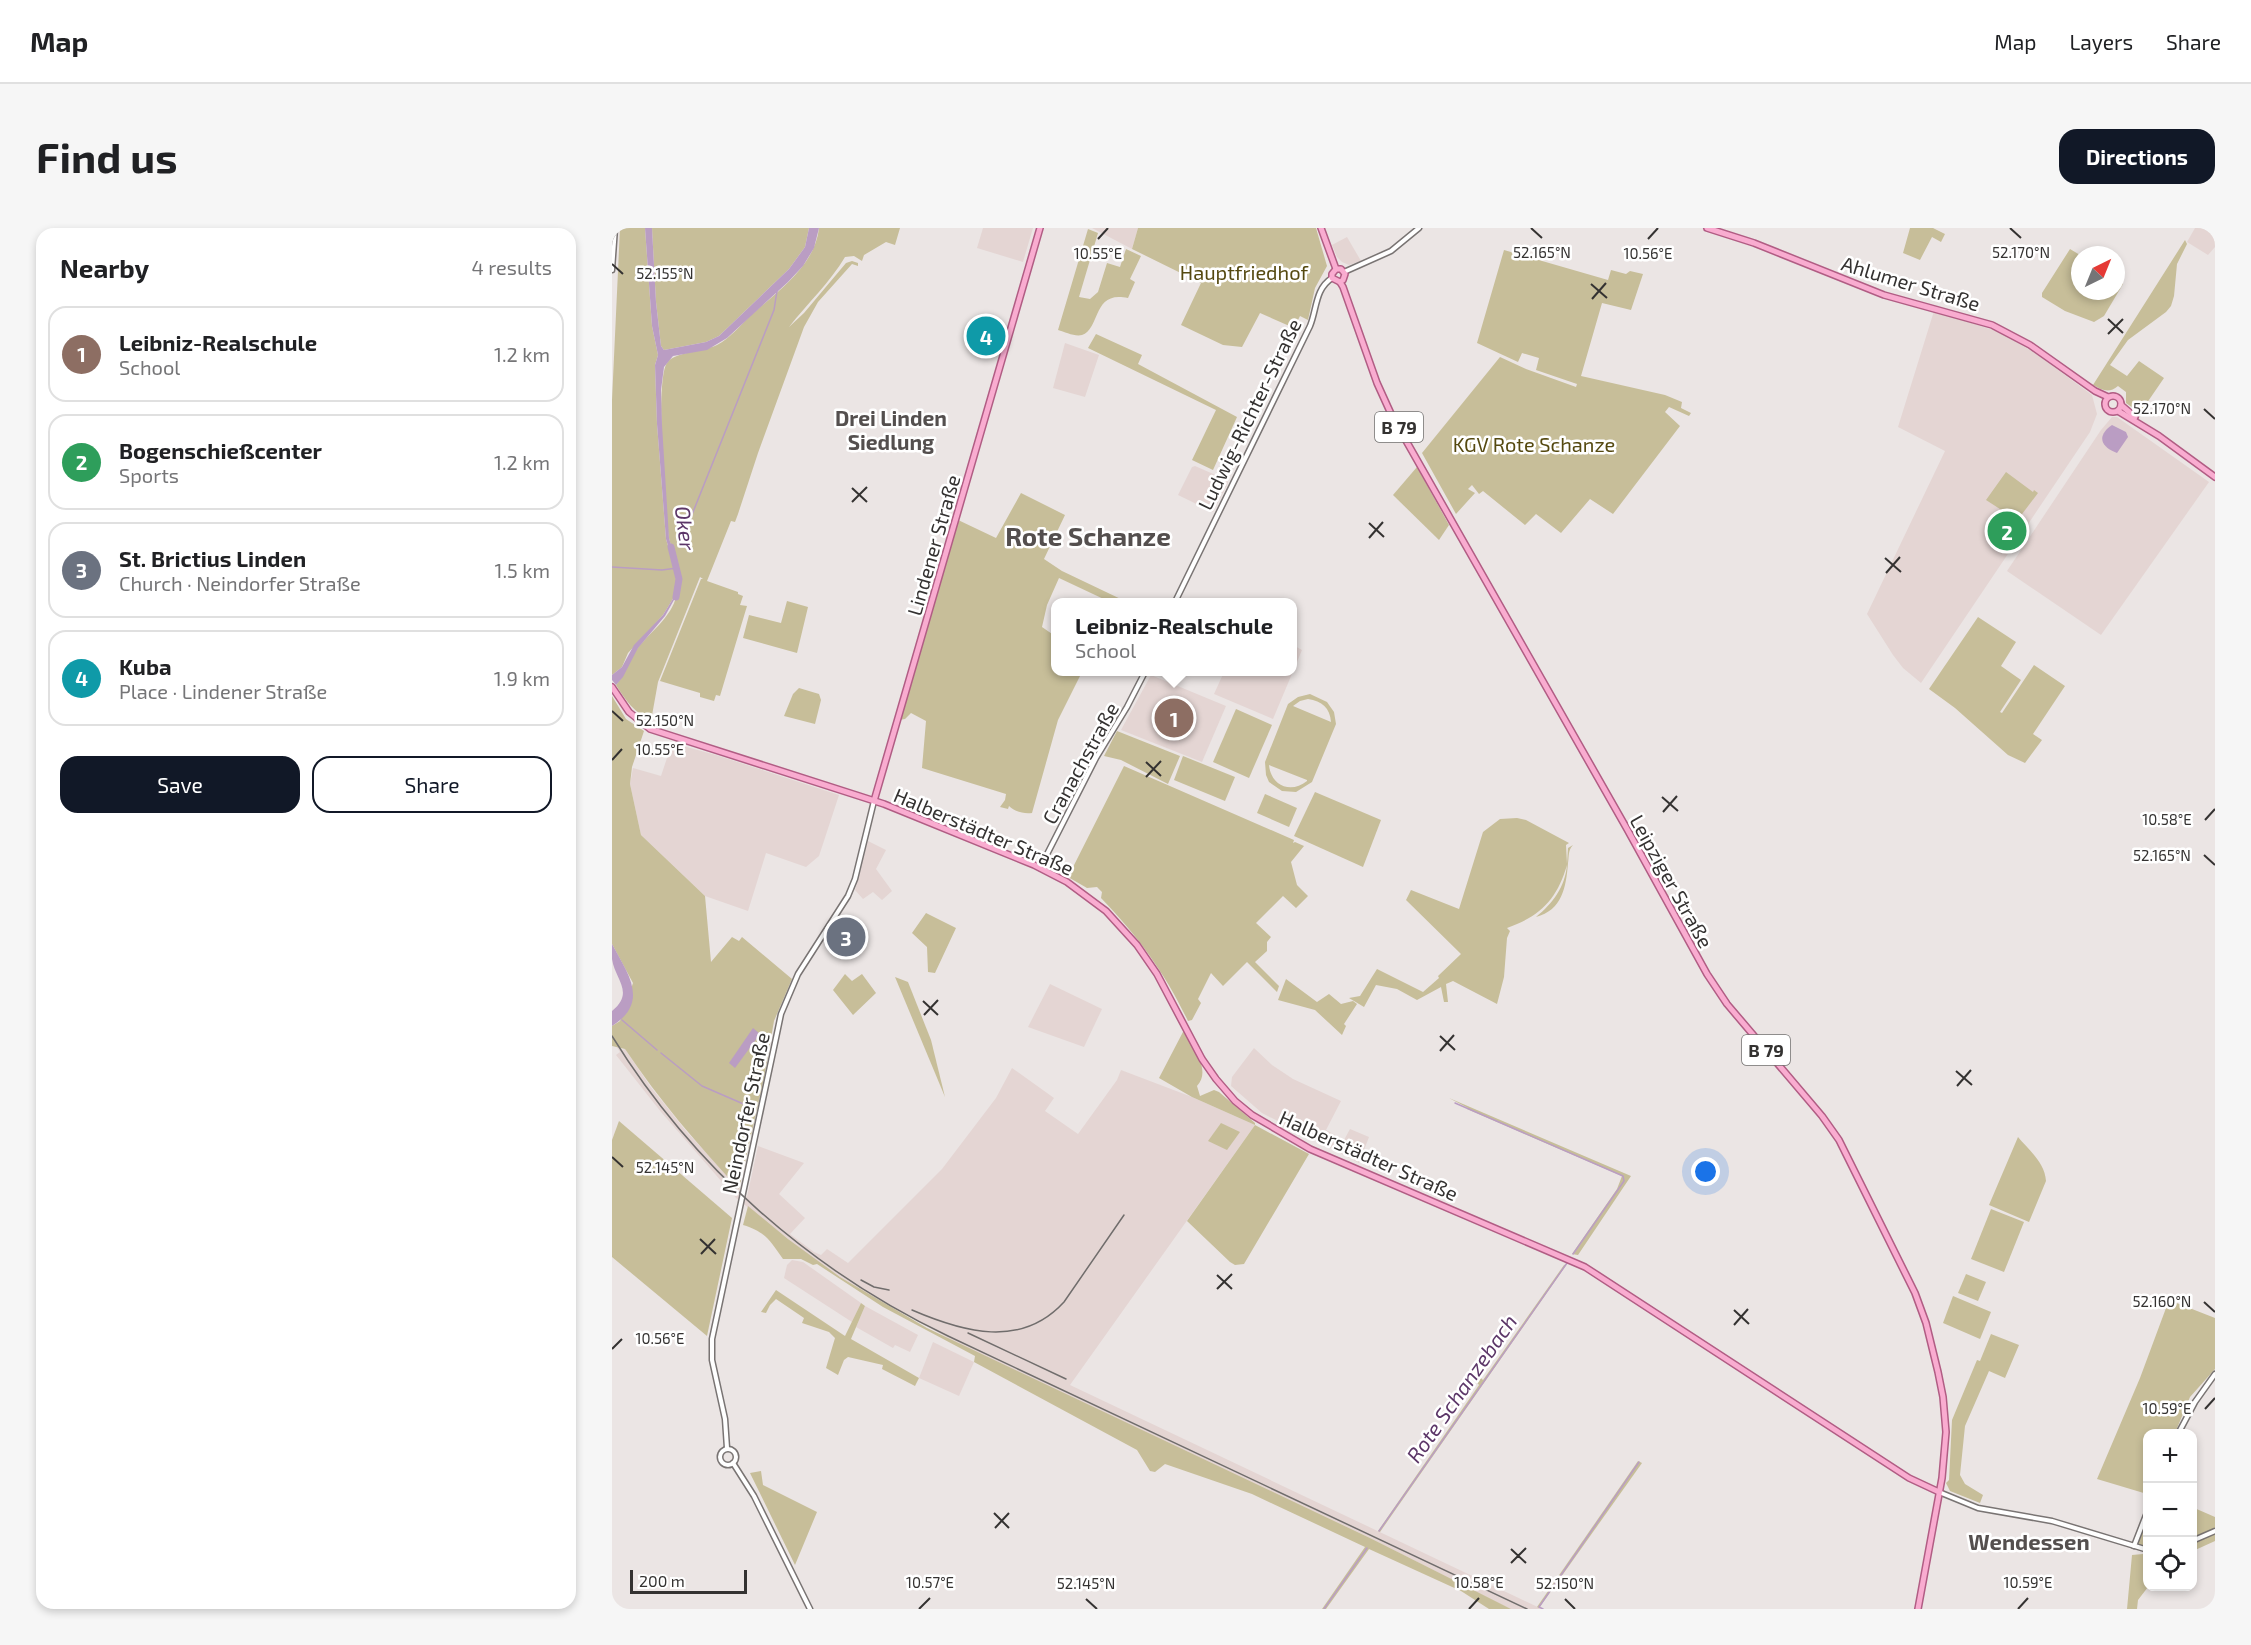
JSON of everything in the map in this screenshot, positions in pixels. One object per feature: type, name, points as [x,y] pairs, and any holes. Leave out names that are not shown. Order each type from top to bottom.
[{"type":"main road","name":"Lindener Straße","points":[[874,801],[1040,228]]},
{"type":"main road","points":[[1321,228],[1336,269]]},
{"type":"main road","name":"Ahlumer Straße","points":[[1707,228],[1754,243],[1884,295],[1992,325],[2030,345],[2095,390],[2106,399],[2108,411],[2113,412],[2120,408]]},
{"type":"main road","points":[[1336,269],[1344,272],[1344,278],[1340,282],[1332,278],[1336,269]]},
{"type":"main road","name":"Leipziger Straße","points":[[1340,282],[1377,383],[1392,416],[1633,839],[1707,974],[1727,1004],[1822,1116],[1852,1163],[1915,1293],[1926,1323],[1946,1419],[1945,1455],[1939,1492]]},
{"type":"main road","name":"Ahlumer Straße","points":[[2106,399],[2116,396],[2120,400],[2120,408]]},
{"type":"main road","name":"Ahlumer Straße","points":[[2120,408],[2215,477]]},
{"type":"main road","name":"Halberstädter Straße","points":[[612,687],[629,712],[644,725],[659,733],[874,801],[1040,868],[1079,890],[1106,911],[1128,934],[1157,974],[1202,1059],[1235,1101],[1252,1115],[1309,1148],[1580,1264],[1920,1484],[1939,1492]]},
{"type":"main road","name":"B 79","points":[[1918,1609],[1939,1492]]},
{"type":"street","points":[[612,270],[615,228]]},
{"type":"street","points":[[1344,272],[1391,251],[1419,228]]},
{"type":"street","name":"Ludwig-Richter-Straße","points":[[1177,598],[1310,326],[1316,309],[1318,293],[1332,278]]},
{"type":"street","name":"Cranachstraße","points":[[1040,868],[1096,758],[1143,676]]},
{"type":"street","name":"Neindorfer Straße","points":[[727,1448],[725,1419],[712,1360],[712,1339],[776,1036],[798,974],[848,896],[855,879],[874,801]]},
{"type":"street","points":[[2181,1429],[2195,1402],[2215,1374]]},
{"type":"street","name":"Neindorfer Straße","points":[[727,1448],[720,1453],[721,1461],[727,1465],[733,1463]]},
{"type":"street","name":"Neindorfer Straße","points":[[727,1448],[736,1454],[733,1463]]},
{"type":"street","name":"Neindorfer Straße","points":[[733,1463],[748,1485],[810,1609]]},
{"type":"street","points":[[1939,1492],[1978,1508],[2052,1521],[2143,1549]]},
{"type":"street","points":[[2134,1546],[2143,1523]]},
{"type":"street","points":[[2197,1539],[2215,1531]]},
{"type":"shaded area","points":[[645,228],[652,228],[656,302],[661,346],[664,350],[706,342],[719,336],[789,269],[805,247],[809,228],[819,228],[814,248],[803,266],[727,338],[707,350],[673,356],[664,367],[661,390],[662,425],[669,538],[678,570],[679,591],[665,616],[638,648],[623,677],[616,685],[612,680],[612,675],[622,667],[634,645],[663,615],[677,589],[675,569],[666,539],[657,424],[655,365],[658,355],[652,326]]},
{"type":"shaded area","points":[[983,228],[1033,228],[1023,262],[977,248]]},
{"type":"shaded area","points":[[1092,228],[1138,228],[1132,249]]},
{"type":"shaded area","points":[[2195,228],[2215,228],[2215,247],[2208,255],[2187,242]]},
{"type":"shaded area","points":[[1347,237],[1361,261],[1349,265],[1337,257],[1332,245]]},
{"type":"shaded area","points":[[1934,311],[1999,332],[2035,353],[2092,395],[2097,414],[2090,432],[1921,683],[1903,668],[1867,614],[1945,451],[1898,427]]},
{"type":"shaded area","points":[[1065,343],[1099,355],[1085,397],[1053,388]]},
{"type":"shaded area","points":[[2112,417],[2117,417],[2209,482],[2101,635],[2007,571]]},
{"type":"shaded area","points":[[2112,425],[2126,432],[2128,437],[2117,453],[2107,448],[2102,441],[2104,433]]},
{"type":"shaded area","points":[[1195,466],[1227,480],[1228,483],[1213,512],[1178,495],[1192,467]]},
{"type":"shaded area","points":[[1297,647],[1302,650],[1297,662]]},
{"type":"shaded area","points":[[1150,676],[1226,706],[1202,762],[1121,730]]},
{"type":"shaded area","points":[[1222,676],[1291,676],[1273,719],[1214,694]]},
{"type":"shaded area","points":[[672,743],[839,795],[819,856],[806,867],[766,853],[748,911],[705,896],[641,835],[630,784],[633,768],[661,776]]},
{"type":"shaded area","points":[[868,841],[886,850],[876,869],[892,891],[882,900],[873,892],[863,899],[855,890]]},
{"type":"shaded area","points":[[612,944],[629,977],[633,997],[624,1017],[612,1026],[612,1011],[619,1004],[623,992],[612,959]]},
{"type":"shaded area","points":[[1050,984],[1102,1009],[1084,1047],[1028,1027]]},
{"type":"shaded area","points":[[753,1028],[760,1034],[735,1068],[729,1063]]},
{"type":"shaded area","points":[[612,1033],[622,1050],[625,1049],[650,1086],[686,1131],[747,1197],[758,1146],[804,1163],[779,1194],[805,1218],[790,1234],[814,1252],[821,1255],[827,1249],[848,1263],[942,1169],[996,1098],[1012,1068],[1054,1098],[1045,1111],[1078,1134],[1117,1080],[1121,1070],[1192,1097],[1255,1125],[1070,1385],[1542,1609],[1511,1609],[1496,1602],[1370,1538],[961,1345],[864,1292],[820,1264],[736,1198],[661,1112],[616,1055],[620,1052],[612,1040]]},
{"type":"shaded area","points":[[1254,1048],[1272,1065],[1293,1079],[1341,1101],[1326,1130],[1344,1140],[1350,1129],[1369,1137],[1359,1163],[1262,1113],[1231,1086],[1232,1077]]},
{"type":"shaded area","points":[[792,1260],[803,1262],[861,1303],[852,1322],[784,1278],[787,1265]]},
{"type":"shaded area","points":[[865,1306],[918,1335],[910,1352],[895,1345],[893,1348],[856,1327]]},
{"type":"shaded area","points":[[933,1342],[974,1362],[959,1396],[919,1378]]},
{"type":"green space","points":[[620,228],[645,228],[652,326],[658,355],[655,365],[657,424],[666,539],[675,569],[677,589],[663,615],[628,653],[622,667],[612,675],[612,400]]},
{"type":"green space","points":[[652,228],[809,228],[805,247],[789,269],[719,336],[706,342],[664,350],[661,346],[656,302]]},
{"type":"green space","points":[[819,228],[900,228],[895,245],[886,242],[864,255],[862,261],[854,256],[845,257],[826,284],[789,327],[804,313],[846,263],[852,261],[858,263],[858,266],[852,264],[818,302],[804,327],[735,522],[731,521],[707,581],[738,592],[743,596],[740,605],[747,606],[720,696],[716,695],[714,701],[700,697],[700,693],[660,681],[701,579],[703,579],[700,577],[658,682],[651,721],[631,706],[616,685],[636,650],[670,611],[677,590],[678,569],[667,524],[663,476],[661,419],[663,374],[671,359],[717,345],[731,335],[783,287],[803,266],[816,242]]},
{"type":"green space","name":"Hauptfriedhof","points":[[1138,228],[1316,228],[1327,266],[1315,288],[1308,320],[1300,316],[1294,328],[1260,313],[1242,347],[1223,345],[1181,325],[1201,283],[1132,249]]},
{"type":"green space","points":[[1910,228],[1933,228],[1945,234],[1941,242],[1932,237],[1920,260],[1903,253]]},
{"type":"green space","points":[[1088,229],[1098,233],[1079,297],[1090,299],[1098,292],[1107,263],[1120,267],[1126,249],[1141,256],[1130,279],[1135,282],[1128,298],[1108,299],[1088,331],[1082,335],[1076,335],[1058,330]]},
{"type":"green space","points":[[2185,240],[2187,244],[2177,264],[2171,306],[2128,340],[2110,365],[2127,376],[2139,361],[2164,378],[2140,413],[2126,403],[2126,392],[2118,386],[2109,391],[2093,385]]},
{"type":"green space","points":[[2070,249],[2071,300],[2114,300],[2104,316],[2094,322],[2065,311],[2042,297],[2042,293]]},
{"type":"green space","name":"KGV Rote Schanze","points":[[1504,250],[1608,280],[1611,270],[1626,274],[1630,271],[1643,274],[1631,310],[1602,303],[1581,376],[1665,395],[1682,402],[1681,408],[1691,413],[1689,416],[1669,407],[1665,412],[1680,426],[1613,514],[1590,499],[1561,533],[1536,514],[1525,525],[1483,491],[1479,494],[1472,485],[1468,489],[1475,493],[1456,514],[1422,453],[1500,357],[1576,387],[1577,384],[1536,370],[1539,358],[1522,353],[1518,362],[1477,343]]},
{"type":"green space","points":[[1096,334],[1142,355],[1138,364],[1237,417],[1213,470],[1192,460],[1216,410],[1088,348]]},
{"type":"green space","points":[[1417,467],[1449,525],[1439,540],[1393,495]]},
{"type":"green space","points":[[2006,472],[2033,492],[2034,490],[2038,493],[2019,518],[2020,522],[1986,500]]},
{"type":"green space","points":[[1021,493],[1065,515],[1044,559],[1062,571],[1119,598],[1102,598],[1059,578],[1047,605],[1042,627],[1051,633],[1051,676],[1080,676],[1058,720],[1032,813],[1023,813],[1009,806],[1008,809],[1000,807],[1006,794],[922,768],[926,721],[911,713],[905,719],[899,720],[956,519],[996,538]]},
{"type":"green space","points":[[787,601],[808,607],[797,653],[743,638],[749,615],[781,623]]},
{"type":"green space","points":[[1978,617],[2016,642],[2001,666],[2021,680],[2000,712],[2002,713],[2034,665],[2065,686],[2033,734],[2042,740],[2025,763],[2008,755],[1955,708],[1929,689]]},
{"type":"green space","points":[[799,688],[819,694],[821,700],[815,724],[784,716],[793,694]]},
{"type":"green space","points":[[1310,694],[1327,702],[1334,712],[1336,724],[1312,782],[1296,792],[1282,791],[1269,782],[1265,762],[1288,704],[1298,697]],"holes":[[[1308,699],[1324,706],[1331,722],[1293,706]],[[1269,765],[1307,780],[1307,781],[1295,787],[1283,786],[1274,778]]]},
{"type":"green space","points":[[612,696],[626,719],[644,731],[632,767],[630,784],[641,835],[705,896],[711,962],[732,937],[739,941],[742,937],[792,979],[774,1021],[764,1078],[739,1189],[679,1122],[625,1049],[612,1046],[612,1026],[620,1021],[633,983],[612,944]]},
{"type":"green space","points":[[1236,709],[1272,725],[1249,778],[1213,762]]},
{"type":"green space","points":[[1117,731],[1180,756],[1168,784],[1121,760],[1104,756]]},
{"type":"green space","points":[[1183,756],[1235,777],[1225,801],[1174,780]]},
{"type":"green space","points":[[1124,766],[1304,846],[1291,862],[1297,885],[1308,896],[1296,908],[1283,896],[1256,923],[1271,937],[1267,942],[1267,951],[1255,962],[1279,986],[1277,992],[1247,962],[1223,986],[1211,973],[1198,999],[1201,1003],[1192,1020],[1188,1021],[1160,971],[1127,926],[1101,898],[1102,892],[1097,887],[1087,888],[1068,877]]},
{"type":"green space","points":[[1315,792],[1381,820],[1363,867],[1294,836]]},
{"type":"green space","points":[[1265,794],[1297,808],[1289,827],[1257,813]]},
{"type":"green space","points":[[1500,819],[1526,820],[1569,843],[1566,845],[1567,864],[1568,848],[1573,845],[1569,853],[1564,889],[1557,903],[1545,914],[1536,917],[1557,894],[1564,880],[1567,865],[1558,888],[1546,905],[1529,918],[1507,928],[1510,931],[1507,938],[1504,977],[1497,1004],[1453,981],[1446,984],[1448,1002],[1444,1002],[1441,987],[1417,1000],[1397,989],[1376,985],[1364,1007],[1349,998],[1360,996],[1377,969],[1423,992],[1439,978],[1438,976],[1461,954],[1406,900],[1411,890],[1459,909],[1483,832]]},
{"type":"green space","points":[[926,913],[956,928],[935,973],[928,972],[927,947],[912,933]]},
{"type":"green space","points":[[845,974],[852,981],[862,974],[876,993],[853,1015],[833,990]]},
{"type":"green space","points":[[895,977],[908,982],[931,1040],[945,1097]]},
{"type":"green space","points":[[1286,979],[1317,1002],[1329,994],[1341,1004],[1353,1001],[1357,1004],[1344,1024],[1346,1026],[1342,1035],[1315,1010],[1278,1000]]},
{"type":"green space","points":[[1184,1030],[1202,1065],[1201,1080],[1197,1086],[1200,1096],[1214,1090],[1219,1092],[1255,1125],[1192,1097],[1159,1078]]},
{"type":"green space","points":[[1449,1098],[1631,1176],[1578,1255],[1572,1254],[1617,1189],[1622,1176],[1467,1109]]},
{"type":"green space","points":[[619,1121],[732,1218],[707,1336],[612,1257],[612,1140]]},
{"type":"green space","points":[[1221,1123],[1240,1132],[1227,1150],[1208,1141]]},
{"type":"green space","points":[[1255,1125],[1309,1154],[1244,1264],[1235,1265],[1187,1221]]},
{"type":"green space","points":[[2018,1137],[2040,1163],[2046,1181],[2029,1222],[1989,1205]]},
{"type":"green space","points":[[748,1206],[840,1277],[927,1328],[1370,1538],[1511,1609],[1489,1609],[1461,1591],[1369,1549],[1326,1609],[1322,1609],[1365,1547],[1252,1494],[1165,1464],[1155,1472],[1150,1471],[1137,1450],[974,1362],[975,1356],[883,1307],[817,1264],[813,1265],[801,1259],[783,1259],[762,1234],[743,1225]]},
{"type":"green space","points":[[1991,1209],[2024,1222],[2004,1272],[1971,1259]]},
{"type":"green space","points":[[1567,1264],[1380,1532],[1378,1531],[1479,1385],[1475,1380],[1478,1375],[1483,1380],[1564,1265]]},
{"type":"green space","points":[[1966,1274],[1986,1282],[1978,1301],[1958,1293]]},
{"type":"green space","points":[[776,1290],[845,1336],[861,1303],[865,1306],[851,1339],[919,1378],[915,1386],[882,1369],[883,1365],[848,1357],[844,1360],[838,1375],[826,1368],[835,1338],[829,1332],[802,1323],[804,1318],[776,1299],[766,1313],[761,1312]]},
{"type":"green space","points":[[1953,1296],[1991,1312],[1980,1339],[1943,1323]]},
{"type":"green space","points":[[2169,1300],[2215,1318],[2215,1369],[2190,1397],[2177,1429],[2143,1429],[2143,1493],[2097,1479],[2140,1378]]},
{"type":"green space","points":[[1991,1334],[2019,1345],[2005,1378],[1989,1371],[1965,1426],[1960,1475],[1965,1484],[1983,1495],[1980,1503],[1950,1491],[1946,1483],[1949,1480],[1952,1420],[1977,1360],[1980,1361]]},
{"type":"green space","points":[[1638,1461],[1642,1463],[1539,1608],[1537,1607]]},
{"type":"green space","points":[[761,1471],[763,1485],[817,1512],[795,1565],[750,1473]]},
{"type":"green space","points":[[2197,1509],[2215,1517],[2215,1541],[2197,1549]]},
{"type":"green space","points":[[2143,1531],[2143,1546],[2138,1544]]},
{"type":"green space","points":[[2143,1554],[2143,1591],[2145,1591],[2138,1600],[2137,1609],[2127,1609],[2132,1555]]},
{"type":"waterway","points":[[689,522],[774,310],[777,291]]},
{"type":"waterway","name":"Oker","points":[[671,547],[679,579],[676,597]]},
{"type":"waterway","points":[[612,567],[662,570],[677,568]]},
{"type":"waterway","points":[[622,1020],[657,1050]]},
{"type":"waterway","points":[[661,1053],[702,1086],[755,1109]]},
{"type":"waterway","name":"Rote Schanzebach","points":[[1455,1103],[1623,1176],[1624,1181],[1573,1254]]},
{"type":"waterway","name":"Rote Schanzebach","points":[[1379,1531],[1567,1263]]},
{"type":"waterway","points":[[1543,1609],[1539,1607],[1639,1462]]},
{"type":"waterway","name":"Rote Schanzebach","points":[[1324,1609],[1367,1548]]},
{"type":"railway","points":[[612,1036],[644,1084],[679,1129],[718,1171],[802,1247],[849,1280],[897,1310],[948,1336],[1527,1609]]},
{"type":"railway","points":[[912,1310],[971,1330],[1010,1331],[1029,1326],[1047,1317],[1064,1302],[1124,1215]]},
{"type":"railway","points":[[861,1280],[874,1287],[889,1290]]},
{"type":"railway","points":[[968,1333],[1066,1379]]},
{"type":"place","name":"Kuba","points":[[986,336]]},
{"type":"place","name":"Bogenschießcenter","points":[[2007,531]]},
{"type":"place","name":"Leibniz-Realschule","points":[[1174,718]]},
{"type":"place","name":"St. Brictius Linden","points":[[846,937]]},
{"type":"district","name":"Drei Linden Siedlung","points":[[891,429]]},
{"type":"district","name":"Rote Schanze","points":[[1088,535]]},
{"type":"district","name":"Wendessen","points":[[2029,1541]]}]
